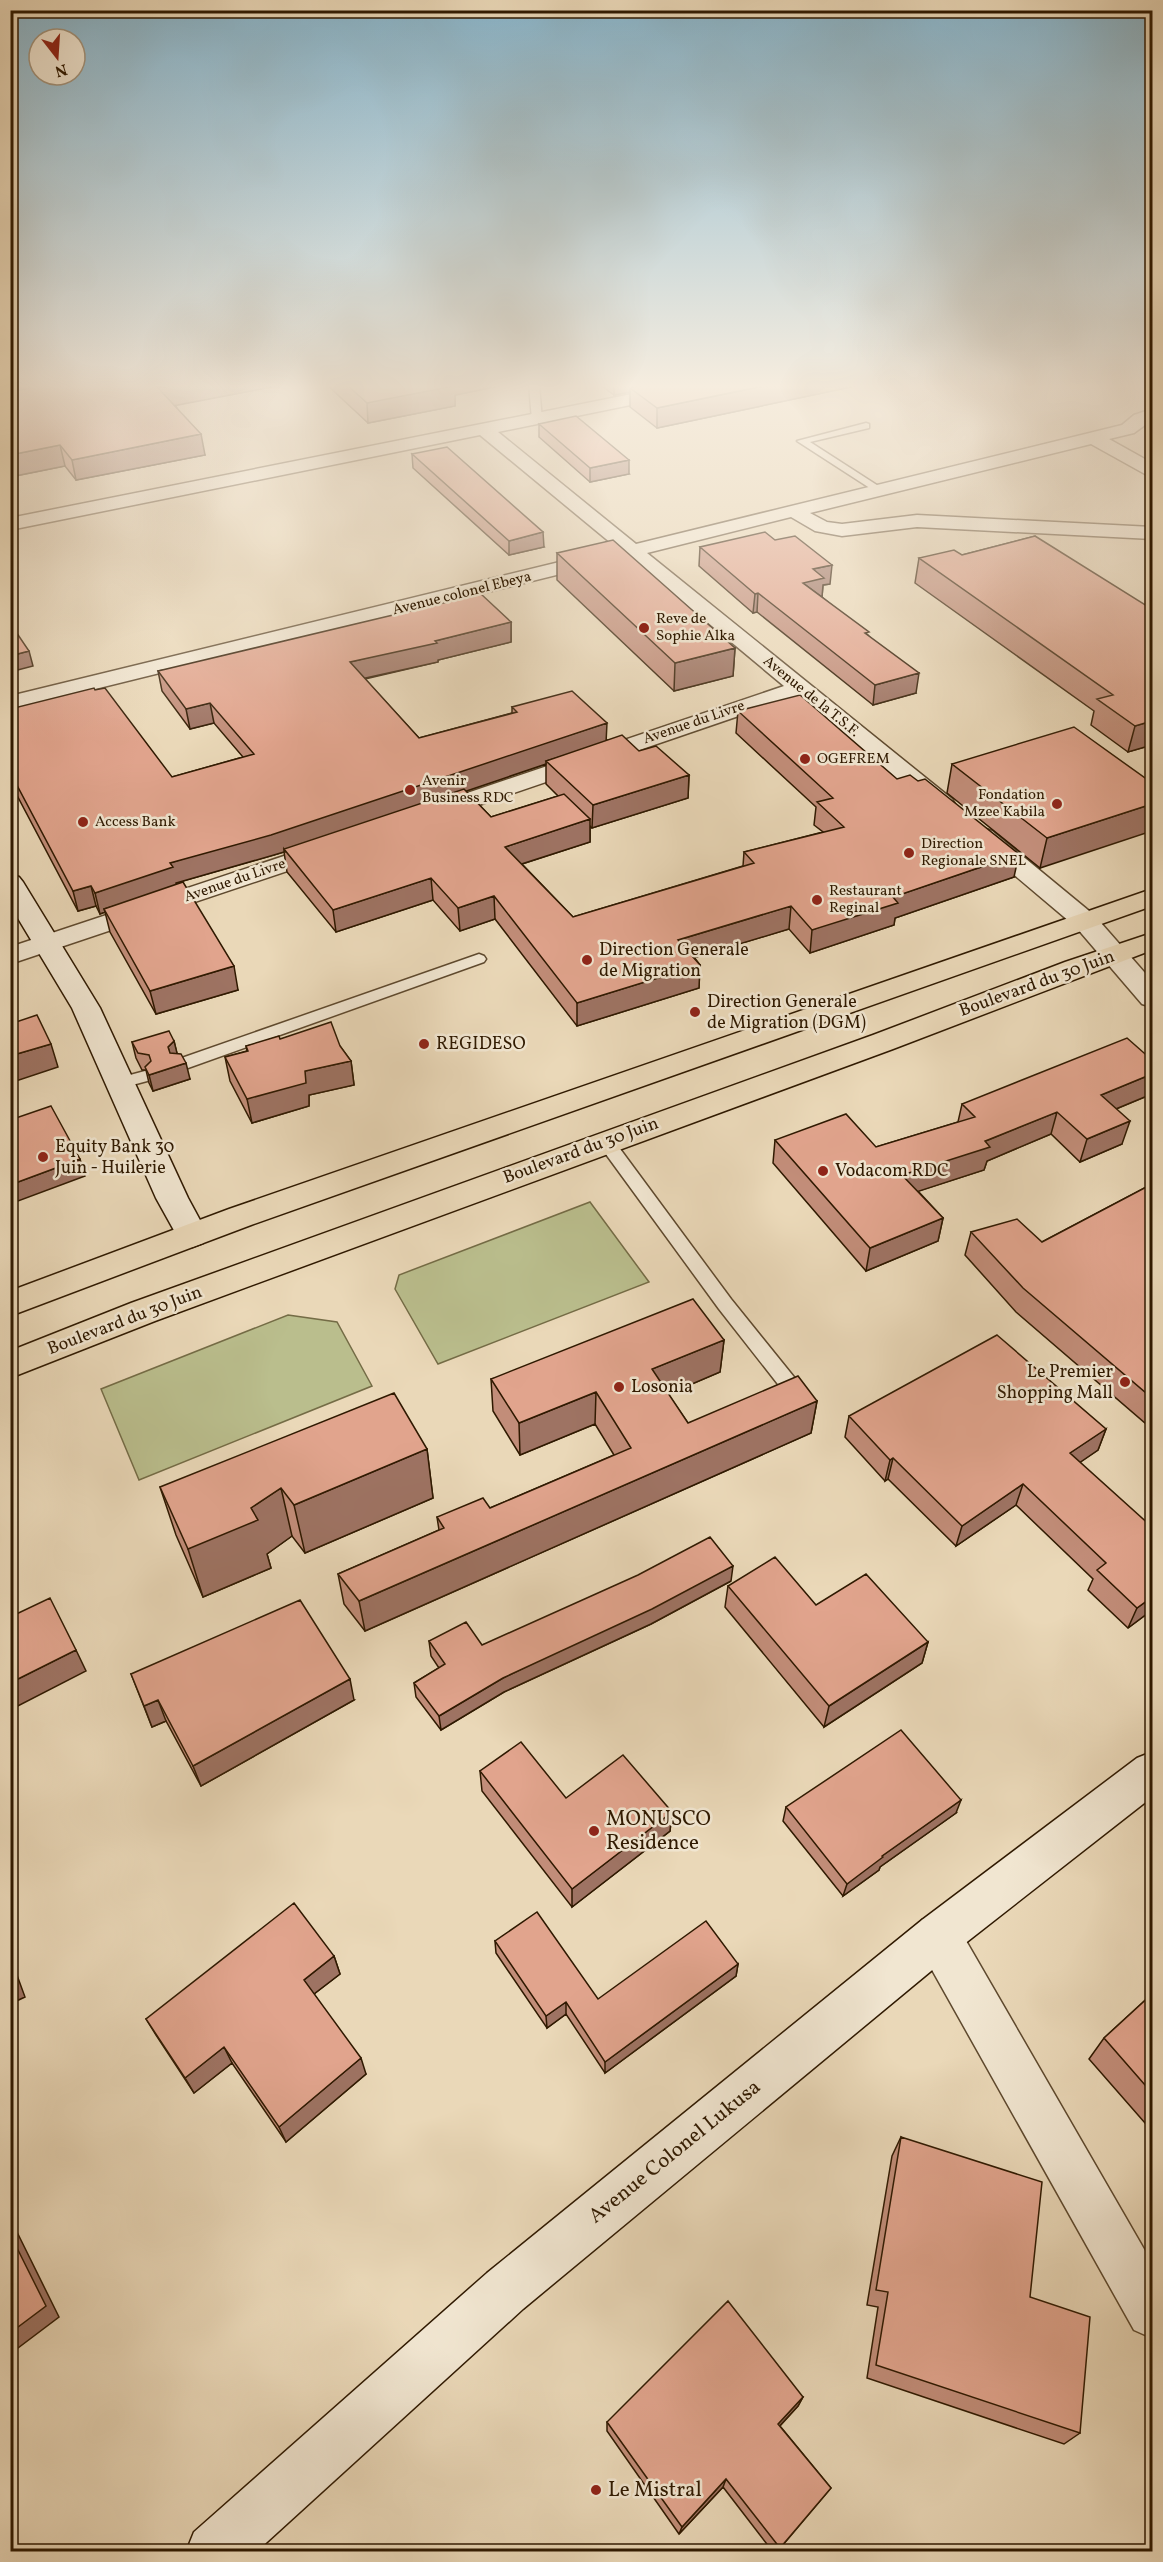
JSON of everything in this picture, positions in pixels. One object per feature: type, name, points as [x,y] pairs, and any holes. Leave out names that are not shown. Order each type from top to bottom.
[{"type":"main road","points":[[10,1304],[192,1236],[879,991],[1152,897]]},
{"type":"main road","name":"Boulevard du 30 Juin","points":[[10,1365],[142,1312],[883,1042],[1152,941]]},
{"type":"street","points":[[10,524],[115,504]]},
{"type":"street","name":"Avenue de la T.S.F.","points":[[574,504],[1085,921],[1152,998]]},
{"type":"street","name":"Avenue colonel Ebeya","points":[[10,703],[829,504]]},
{"type":"street","points":[[795,512],[822,527],[842,530],[917,521],[1152,534]]},
{"type":"street","name":"Avenue du Livre","points":[[414,819],[799,688]]},
{"type":"street","name":"Avenue du Livre","points":[[10,956],[348,842]]},
{"type":"street","points":[[10,882],[86,1008],[133,1079],[172,1198],[192,1236]]},
{"type":"street","name":"Avenue Colonel Lukusa","points":[[214,2552],[505,2291],[938,1936],[1152,1772]]},
{"type":"street","points":[[938,1936],[1152,2312]]},
{"type":"lane","points":[[182,1064],[479,958]]},
{"type":"lane","points":[[606,1142],[725,1304],[795,1392]]},
{"type":"green space","points":[[590,1202],[649,1282],[438,1364],[395,1289],[399,1275]]},
{"type":"green space","points":[[288,1315],[337,1322],[372,1386],[139,1480],[101,1389]]},
{"type":"building","points":[[467,504],[511,504],[543,532],[509,541]]},
{"type":"building","points":[[765,532],[775,540],[795,536],[832,565],[813,569],[824,578],[803,583],[919,673],[875,685],[758,593],[755,594],[700,547]]},
{"type":"building","points":[[1035,536],[1150,608],[1152,607],[1152,721],[1135,726],[1097,699],[1113,695],[919,558],[954,550],[962,555]]},
{"type":"building","points":[[613,540],[735,648],[675,663],[557,553]]},
{"type":"building","points":[[481,594],[511,622],[435,641],[437,643],[350,662],[419,738],[517,712],[512,707],[572,691],[607,723],[271,835],[170,863],[173,867],[95,893],[91,886],[73,891],[10,772],[10,709],[94,688],[95,690],[105,688],[172,777],[254,754],[210,703],[186,709],[158,671]]},
{"type":"building","points":[[10,623],[29,651],[10,656]]},
{"type":"building","points":[[800,695],[897,779],[910,775],[918,781],[925,779],[1019,854],[893,897],[898,903],[812,930],[791,906],[678,940],[700,965],[577,1003],[494,896],[458,908],[431,878],[333,910],[284,849],[464,789],[491,817],[564,794],[590,819],[505,847],[573,917],[754,863],[744,852],[844,827],[817,802],[833,798],[738,711]]},
{"type":"building","points":[[1074,727],[1152,783],[1152,804],[1047,838],[952,764]]},
{"type":"building","points":[[622,735],[639,751],[656,746],[689,775],[593,805],[546,761]]},
{"type":"building","points":[[183,882],[234,966],[150,991],[104,909]]},
{"type":"building","points":[[37,1015],[51,1044],[10,1056],[10,1024]]},
{"type":"building","points":[[331,1022],[340,1046],[351,1061],[305,1071],[306,1083],[247,1099],[225,1057],[248,1051],[246,1046],[279,1036],[280,1039]]},
{"type":"building","points":[[169,1031],[174,1041],[168,1047],[170,1053],[181,1054],[186,1063],[149,1075],[145,1067],[151,1061],[149,1055],[138,1053],[132,1042]]},
{"type":"building","points":[[1127,1038],[1152,1060],[1152,1074],[1101,1095],[1130,1121],[1087,1139],[1057,1112],[985,1141],[990,1147],[902,1175],[943,1218],[870,1248],[775,1140],[846,1114],[876,1147],[975,1117],[962,1104]]},
{"type":"building","name":"Equity Bank 30 Juin - Huilerie","points":[[51,1106],[80,1159],[10,1185],[10,1120]]},
{"type":"building","points":[[1152,1184],[1152,1398],[1023,1288],[971,1232],[1017,1219],[1042,1242]]},
{"type":"building","points":[[693,1299],[724,1340],[652,1369],[688,1423],[798,1376],[817,1401],[359,1601],[338,1574],[444,1528],[437,1517],[483,1498],[490,1508],[631,1448],[596,1392],[519,1423],[491,1379]]},
{"type":"building","points":[[997,1335],[1106,1429],[1070,1453],[1152,1527],[1152,1597],[1137,1608],[1097,1570],[1106,1563],[1023,1484],[962,1526],[893,1458],[890,1460],[849,1416]]},
{"type":"building","points":[[394,1393],[427,1449],[294,1505],[281,1488],[251,1508],[258,1520],[188,1549],[160,1487]]},
{"type":"building","points":[[710,1537],[733,1566],[652,1609],[503,1678],[439,1716],[414,1683],[445,1664],[429,1641],[466,1622],[482,1645],[638,1575]]},
{"type":"building","points":[[775,1557],[816,1605],[866,1574],[928,1642],[829,1706],[728,1586]]},
{"type":"building","points":[[50,1598],[76,1650],[10,1683],[10,1617]]},
{"type":"building","points":[[300,1600],[350,1679],[193,1766],[158,1700],[144,1706],[131,1674]]},
{"type":"building","points":[[901,1730],[961,1800],[847,1884],[786,1807]]},
{"type":"building","points":[[521,1742],[566,1798],[623,1755],[672,1812],[572,1889],[480,1771]]},
{"type":"building","points":[[294,1903],[334,1956],[304,1980],[361,2058],[279,2127],[224,2047],[185,2078],[146,2019]]},
{"type":"building","points":[[537,1912],[598,1999],[706,1921],[738,1964],[605,2062],[566,2002],[546,2016],[495,1941]]},
{"type":"building","points":[[1152,1994],[1152,2093],[1104,2038]]},
{"type":"building","points":[[901,2137],[1042,2182],[1030,2297],[1090,2317],[1080,2433],[876,2365],[888,2292],[876,2290]]},
{"type":"building","points":[[10,2234],[46,2306],[10,2333]]},
{"type":"building","points":[[728,2301],[803,2397],[778,2424],[831,2488],[780,2548],[726,2479],[682,2527],[607,2422]]},
{"type":"place","name":"Reve de Sophie Alka","points":[[644,628]]},
{"type":"place","name":"OGEFREM","points":[[805,759]]},
{"type":"place","name":"Avenir Business RDC","points":[[410,790]]},
{"type":"place","name":"Fondation Mzee Kabila","points":[[1057,804]]},
{"type":"place","name":"Access Bank","points":[[83,822]]},
{"type":"place","name":"Direction Regionale SNEL","points":[[909,853]]},
{"type":"place","name":"Restaurant Reginal","points":[[817,900]]},
{"type":"place","name":"Direction Generale de Migration","points":[[587,960]]},
{"type":"place","name":"Direction Generale de Migration (DGM)","points":[[695,1012]]},
{"type":"place","name":"REGIDESO","points":[[424,1044]]},
{"type":"place","name":"Equity Bank 30 Juin - Huilerie","points":[[43,1157]]},
{"type":"place","name":"Vodacom RDC","points":[[823,1171]]},
{"type":"place","name":"Le Premier Shopping Mall","points":[[1125,1382]]},
{"type":"place","name":"Losonia","points":[[619,1387]]},
{"type":"place","name":"MONUSCO Residence","points":[[594,1831]]},
{"type":"place","name":"Le Mistral","points":[[596,2490]]}]
